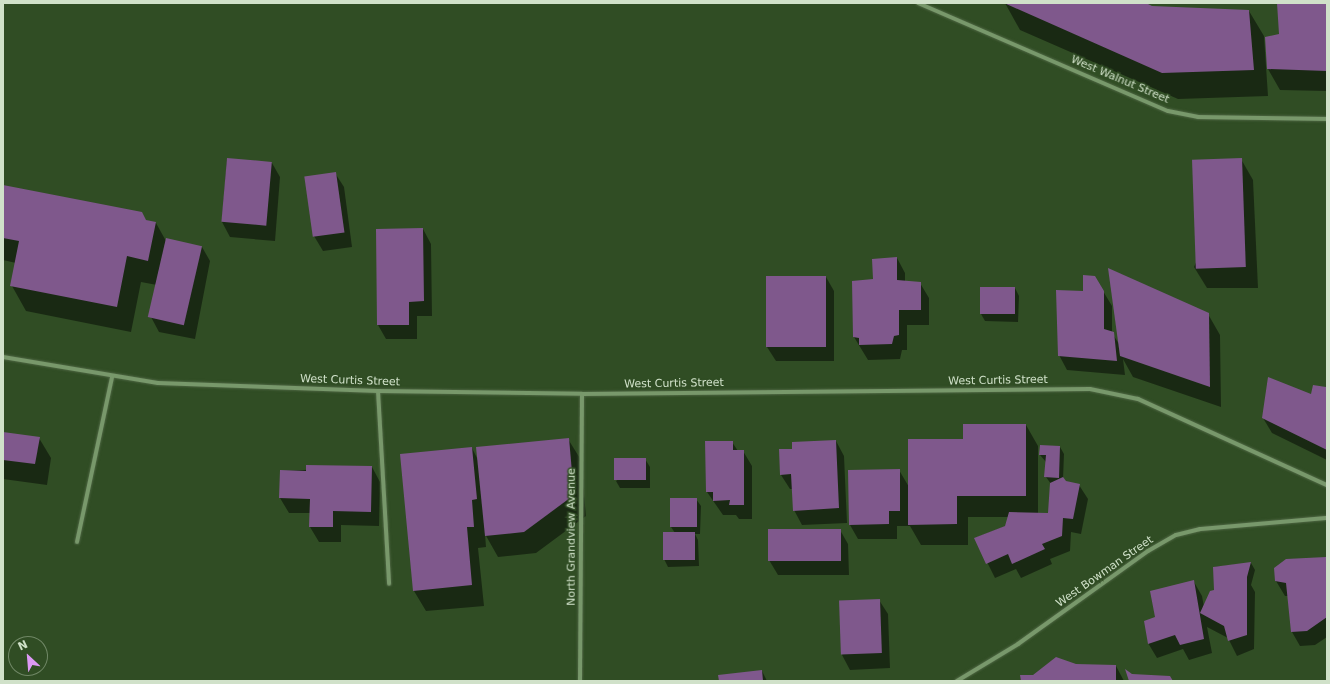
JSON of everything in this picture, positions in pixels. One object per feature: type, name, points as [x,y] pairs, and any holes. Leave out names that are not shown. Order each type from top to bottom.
[{"type":"street","name":"West Walnut Street","points":[[918,3],[1168,110],[1198,117],[1327,119]]},
{"type":"street","name":"West Curtis Street","points":[[3,358],[112,377],[158,383],[378,391],[582,394],[1090,389],[1138,398],[1327,485]]},
{"type":"street","points":[[77,542],[112,377]]},
{"type":"street","points":[[378,391],[389,584]]},
{"type":"street","name":"North Grandview Avenue","points":[[580,681],[582,394]]},
{"type":"street","name":"West Bowman Street","points":[[957,681],[1018,644],[1148,551],[1176,535],[1200,529],[1327,518]]},
{"type":"building","points":[[1004,3],[1146,3],[1152,6],[1249,10],[1254,70],[1162,73]]},
{"type":"building","points":[[1277,3],[1327,3],[1327,71],[1267,69],[1265,37],[1279,34]]},
{"type":"building","points":[[227,158],[272,162],[266,226],[221,222]]},
{"type":"building","points":[[1242,158],[1246,267],[1196,269],[1192,160]]},
{"type":"building","points":[[336,172],[344,232],[313,237],[304,176]]},
{"type":"building","points":[[3,185],[142,212],[146,220],[156,222],[148,261],[127,256],[117,307],[10,286],[19,241],[3,238]]},
{"type":"building","points":[[423,228],[424,301],[409,302],[409,325],[377,325],[376,229]]},
{"type":"building","points":[[166,238],[202,246],[184,325],[148,317]]},
{"type":"building","points":[[897,257],[897,280],[921,282],[921,310],[899,310],[899,335],[894,336],[892,344],[859,345],[859,338],[853,337],[852,281],[873,279],[872,259]]},
{"type":"building","points":[[1108,268],[1209,313],[1210,387],[1120,356]]},
{"type":"building","points":[[1083,275],[1095,276],[1104,291],[1104,329],[1114,332],[1117,361],[1058,356],[1056,290],[1083,291]]},
{"type":"building","points":[[766,276],[826,276],[826,347],[766,347]]},
{"type":"building","points":[[980,287],[1015,287],[1015,314],[980,314]]},
{"type":"building","points":[[1268,377],[1311,394],[1313,385],[1326,387],[1327,450],[1262,418]]},
{"type":"building","points":[[963,424],[1026,424],[1026,496],[957,496],[957,524],[908,525],[908,439],[963,439]]},
{"type":"building","points":[[3,432],[40,437],[35,464],[3,460]]},
{"type":"building","points":[[569,438],[574,495],[524,532],[485,536],[476,447]]},
{"type":"building","points":[[836,440],[839,508],[793,511],[791,474],[780,475],[779,449],[792,449],[792,442]]},
{"type":"building","points":[[705,441],[733,441],[733,450],[744,450],[744,505],[729,505],[730,500],[713,501],[713,492],[706,492]]},
{"type":"building","points":[[1040,445],[1060,446],[1059,478],[1044,477],[1046,455],[1039,455]]},
{"type":"building","points":[[472,447],[477,499],[472,500],[474,527],[467,527],[472,585],[413,591],[400,454]]},
{"type":"building","points":[[614,458],[646,458],[646,480],[614,480]]},
{"type":"building","points":[[306,465],[372,466],[371,512],[333,511],[333,527],[309,527],[310,499],[279,498],[280,470],[306,471]]},
{"type":"building","points":[[900,469],[900,511],[889,511],[889,524],[849,525],[848,470]]},
{"type":"building","points":[[1063,477],[1066,481],[1080,484],[1073,519],[1063,518],[1062,536],[1042,544],[1045,549],[1012,564],[1008,554],[986,564],[974,538],[1005,526],[1009,512],[1048,513],[1050,483]]},
{"type":"building","points":[[670,498],[697,498],[697,527],[670,527]]},
{"type":"building","points":[[768,529],[841,529],[841,561],[768,561]]},
{"type":"building","points":[[663,532],[695,532],[695,560],[663,560]]},
{"type":"building","points":[[1326,557],[1327,617],[1307,631],[1291,632],[1286,583],[1275,581],[1274,568],[1286,559]]},
{"type":"building","points":[[1251,562],[1247,577],[1247,635],[1228,641],[1224,626],[1200,613],[1210,591],[1214,590],[1213,567]]},
{"type":"building","points":[[1194,580],[1204,639],[1180,645],[1175,635],[1148,644],[1144,621],[1155,617],[1150,591]]},
{"type":"building","points":[[880,599],[882,653],[841,654],[839,600]]},
{"type":"building","points":[[1056,657],[1076,664],[1116,665],[1116,681],[1021,681],[1020,675],[1033,675]]},
{"type":"building","points":[[1125,669],[1132,674],[1170,676],[1173,681],[1129,681]]},
{"type":"building","points":[[762,670],[763,681],[719,681],[718,675]]}]
